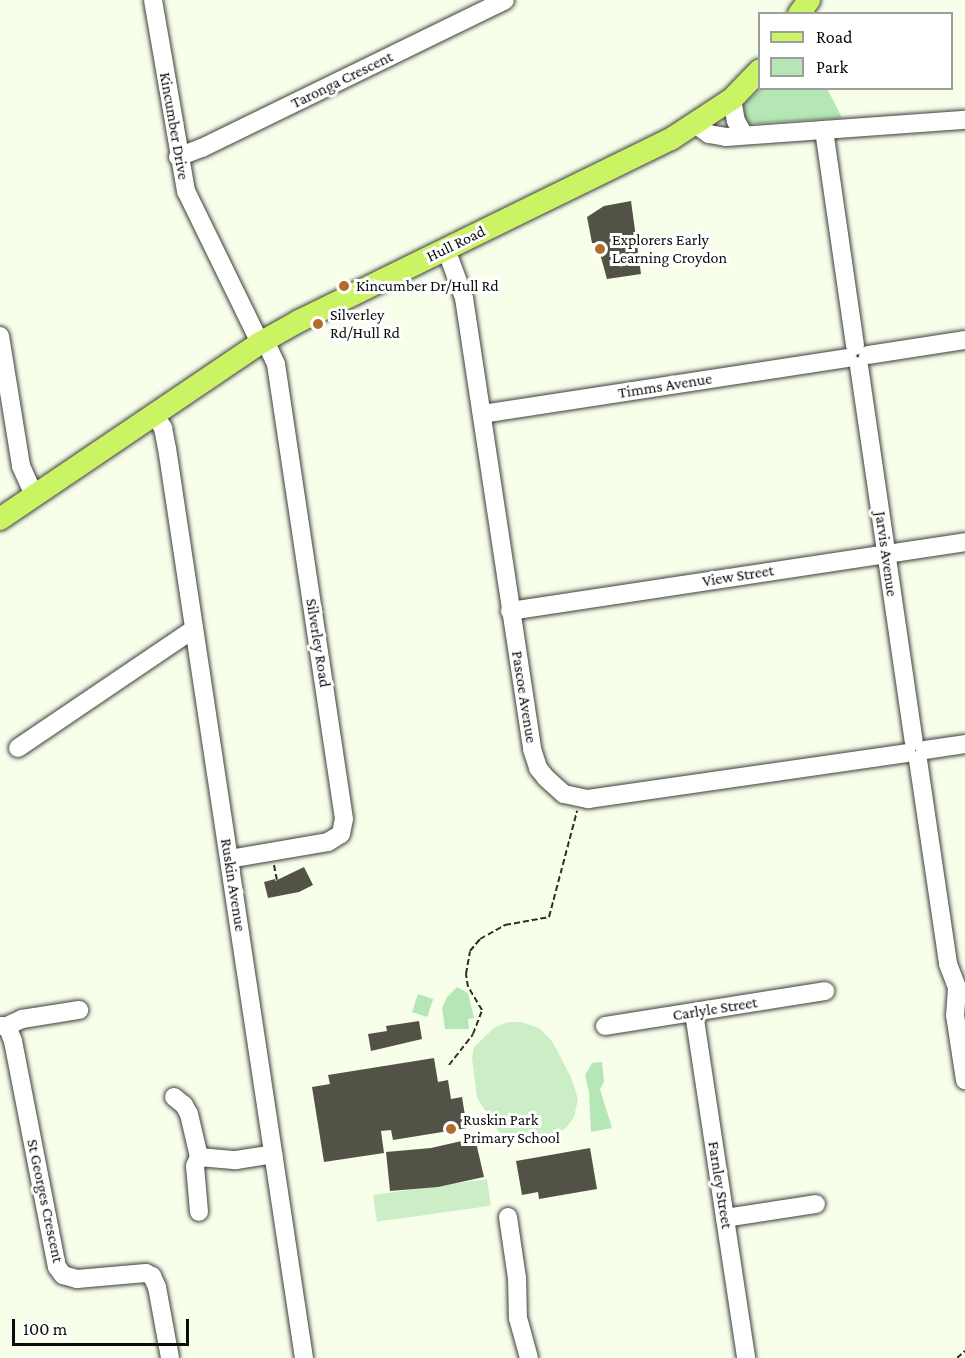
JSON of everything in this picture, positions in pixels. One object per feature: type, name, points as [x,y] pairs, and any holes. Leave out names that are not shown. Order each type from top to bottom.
[{"type":"main road","name":"Hull Road","points":[[0,519],[262,342],[696,125],[732,99],[758,71]]},
{"type":"street","name":"Kincumber Drive","points":[[153,0],[178,157],[186,191],[262,342]]},
{"type":"street","name":"Taronga Crescent","points":[[178,157],[202,148],[506,0]]},
{"type":"street","points":[[732,99],[736,121],[744,135]]},
{"type":"street","points":[[696,125],[709,134],[726,137],[965,120]]},
{"type":"street","name":"Jarvis Avenue","points":[[824,130],[948,964],[961,988],[956,1015],[965,1080]]},
{"type":"street","name":"Pascoe Avenue","points":[[446,249],[464,298],[534,758],[538,768],[555,787],[564,794],[581,799]]},
{"type":"street","points":[[0,336],[21,466],[34,495]]},
{"type":"street","name":"Timms Avenue","points":[[482,414],[965,340]]},
{"type":"street","name":"Silverley Road","points":[[229,859],[328,842],[341,834],[344,819],[276,364],[262,342]]},
{"type":"street","name":"Ruskin Avenue","points":[[154,414],[163,428],[168,448],[304,1358]]},
{"type":"street","name":"View Street","points":[[510,611],[965,542]]},
{"type":"street","points":[[18,748],[194,629]]},
{"type":"street","points":[[581,799],[965,744]]},
{"type":"street","name":"Carlyle Street","points":[[605,1026],[825,991]]},
{"type":"street","points":[[4,1026],[22,1020],[79,1010]]},
{"type":"street","name":"Farnley Street","points":[[694,1013],[746,1358]]},
{"type":"street","name":"St Georges Crescent","points":[[4,1026],[13,1041],[57,1267],[63,1275],[77,1279],[146,1273],[152,1276],[157,1287],[170,1358]]},
{"type":"street","points":[[174,1097],[184,1105],[189,1113],[199,1157],[195,1166],[199,1212]]},
{"type":"street","points":[[199,1157],[236,1160],[274,1154]]},
{"type":"street","points":[[725,1218],[816,1204]]},
{"type":"street","points":[[508,1217],[517,1278],[518,1318],[529,1358]]},
{"type":"path","points":[[449,1065],[473,1034],[482,1010],[468,987],[466,974],[470,951],[480,939],[505,925],[549,917],[581,799]]},
{"type":"path","points":[[274,863],[277,880]]},
{"type":"path","points":[[957,1358],[965,1351]]},
{"type":"green space","points":[[760,90],[828,90],[842,118],[746,124],[741,107]]},
{"type":"green space","points":[[457,987],[468,993],[474,1018],[468,1019],[469,1029],[445,1029],[442,1008],[447,997]]},
{"type":"green space","points":[[418,994],[433,999],[427,1017],[412,1012]]},
{"type":"green space","points":[[509,1022],[521,1022],[539,1028],[552,1041],[571,1077],[578,1099],[574,1117],[566,1128],[553,1136],[526,1144],[499,1132],[477,1098],[472,1058],[474,1047],[495,1027]]},
{"type":"green space","points":[[602,1062],[604,1082],[600,1089],[612,1128],[591,1132],[589,1092],[585,1075],[592,1063]]},
{"type":"green space","points":[[487,1179],[491,1206],[377,1222],[373,1195]]},
{"type":"building","points":[[631,201],[641,274],[607,279],[597,243],[592,243],[587,217],[604,206]]},
{"type":"building","points":[[304,867],[313,885],[299,892],[268,898],[264,882],[275,879],[275,881]]},
{"type":"building","points":[[419,1021],[422,1039],[371,1051],[368,1034],[387,1031],[386,1026]]},
{"type":"building","points":[[434,1058],[438,1082],[448,1080],[451,1099],[462,1097],[467,1128],[393,1140],[391,1130],[381,1131],[384,1153],[324,1162],[312,1087],[330,1084],[328,1075]]},
{"type":"building","points":[[475,1138],[484,1177],[438,1187],[390,1191],[386,1152],[431,1148]]},
{"type":"building","points":[[590,1148],[597,1189],[539,1199],[538,1192],[522,1195],[516,1161]]},
{"type":"place","name":"Explorers Early Learning Croydon","points":[[600,249]]},
{"type":"place","name":"Kincumber Dr/Hull Rd","points":[[344,286]]},
{"type":"place","name":"Silverley Rd/Hull Rd","points":[[318,324]]},
{"type":"place","name":"Ruskin Park Primary School","points":[[451,1129]]}]
